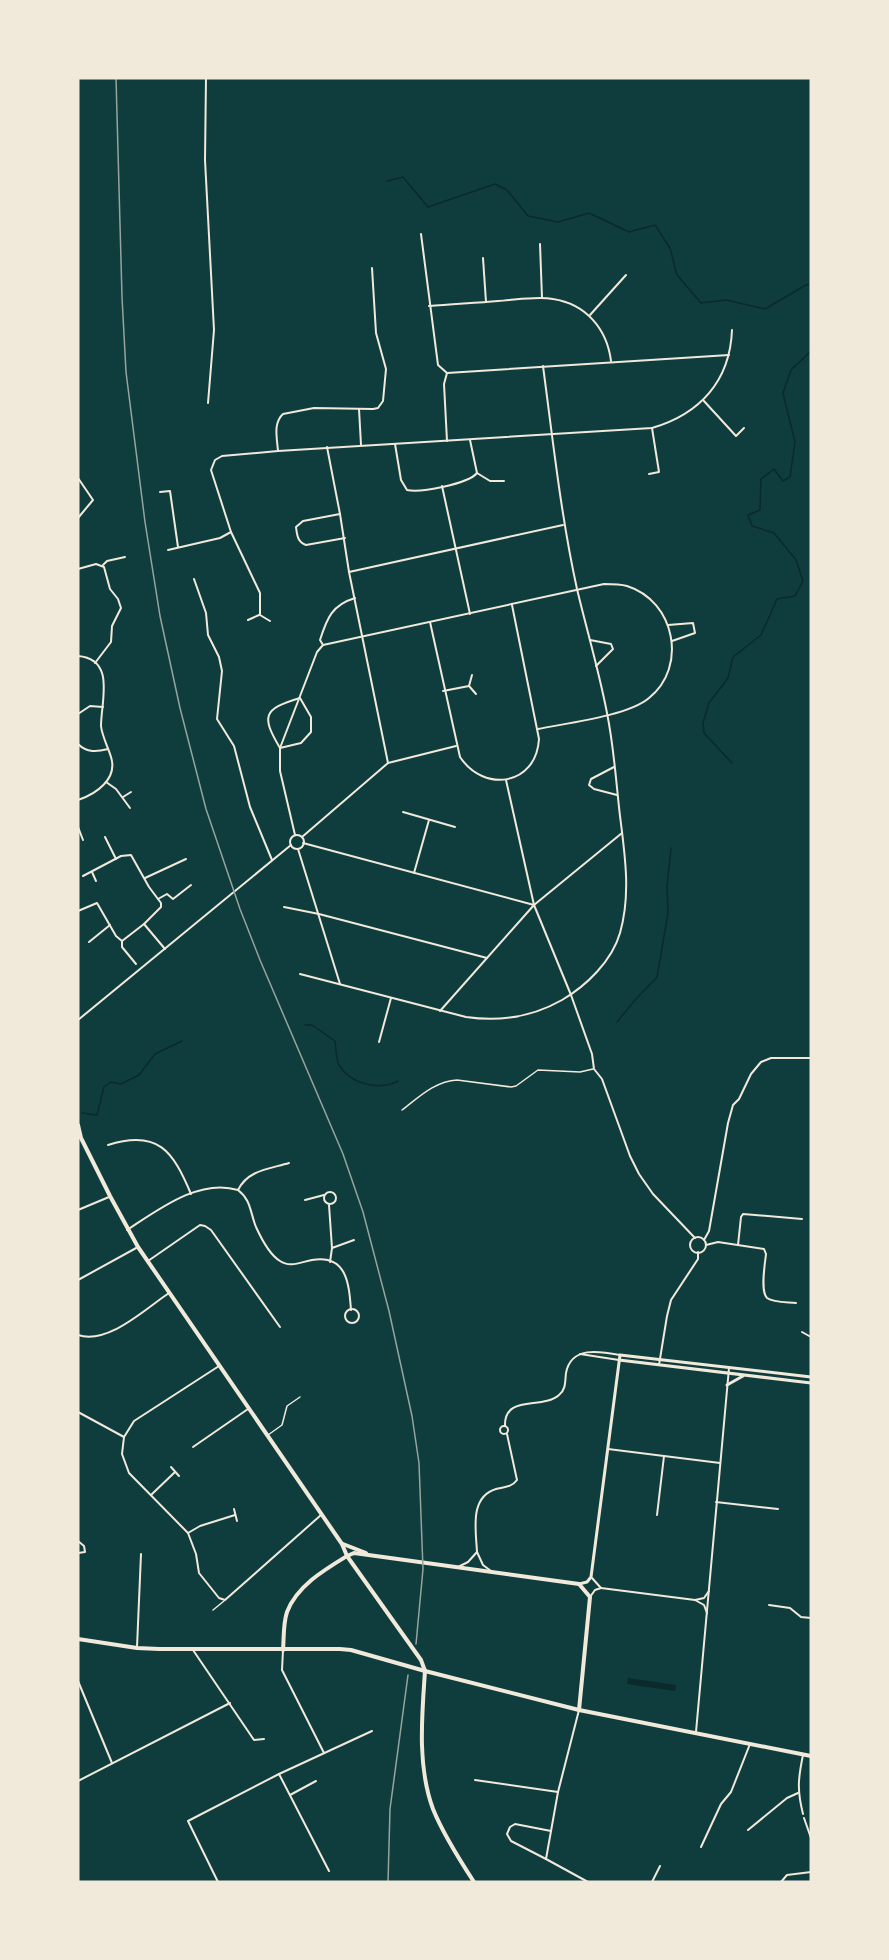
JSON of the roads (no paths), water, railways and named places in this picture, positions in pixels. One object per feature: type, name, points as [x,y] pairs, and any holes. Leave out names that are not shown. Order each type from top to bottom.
[{"type":"main road","points":[[78,1125],[80,1136],[138,1247],[342,1544],[347,1556],[421,1660],[425,1671],[423,1735],[427,1788],[437,1817],[474,1882]]},
{"type":"main road","points":[[342,1544],[372,1556]]},
{"type":"main road","points":[[283,1650],[286,1614],[294,1598],[304,1586],[354,1553],[579,1584],[590,1597],[579,1710]]},
{"type":"main road","points":[[78,1639],[137,1648],[351,1650],[579,1710],[811,1756]]},
{"type":"street","points":[[206,78],[205,160],[214,330],[208,403]]},
{"type":"street","points":[[421,234],[438,365],[447,373],[729,354]]},
{"type":"street","points":[[540,244],[542,298]]},
{"type":"street","points":[[483,258],[486,302]]},
{"type":"street","points":[[278,451],[276,426],[282,414],[315,408],[378,408],[383,401],[386,369],[376,333],[372,268]]},
{"type":"street","points":[[590,315],[626,274]]},
{"type":"street","points":[[429,306],[542,298],[571,304],[590,315],[606,339],[611,362]]},
{"type":"street","points":[[260,615],[260,593],[231,532],[211,470],[215,460],[222,456],[327,447],[652,428],[680,417],[703,400],[717,383],[729,354],[732,330]]},
{"type":"street","points":[[300,974],[478,1019],[518,1017],[541,1011],[571,995],[586,983],[600,967],[620,935],[627,895],[608,714],[577,589],[564,524],[543,366]]},
{"type":"street","points":[[447,373],[444,384],[447,441]]},
{"type":"street","points":[[703,400],[736,436],[744,428]]},
{"type":"street","points":[[359,409],[361,445]]},
{"type":"street","points":[[649,474],[659,472],[652,428]]},
{"type":"street","points":[[470,439],[477,473],[490,481],[504,481]]},
{"type":"street","points":[[395,444],[403,486],[407,490],[418,491],[469,480],[477,473]]},
{"type":"street","points":[[327,447],[345,538],[349,572],[388,763]]},
{"type":"street","points":[[78,478],[93,500],[78,518]]},
{"type":"street","points":[[442,486],[470,614]]},
{"type":"street","points":[[160,492],[170,491],[178,548]]},
{"type":"street","points":[[340,514],[298,522],[296,526],[298,540],[306,545],[345,538]]},
{"type":"street","points":[[349,572],[564,524]]},
{"type":"street","points":[[168,550],[220,538],[231,532]]},
{"type":"street","points":[[103,566],[107,561],[125,557]]},
{"type":"street","points":[[78,568],[96,564],[103,566],[110,589],[118,599],[121,608],[112,626],[111,642],[95,663]]},
{"type":"street","points":[[194,579],[206,613],[207,635],[219,657],[222,670],[218,719],[234,746],[250,807],[272,860]]},
{"type":"street","points":[[295,835],[280,771],[280,748],[317,651],[322,645],[604,584],[627,586],[648,598],[660,610],[668,625],[672,641],[673,652],[670,666],[659,688],[650,698],[640,704],[608,714],[538,729]]},
{"type":"street","points":[[322,645],[320,640],[330,616],[340,604],[355,598]]},
{"type":"street","points":[[430,622],[443,691],[460,757],[467,767],[484,778],[506,780],[522,773],[530,766],[539,748],[538,729],[512,605]]},
{"type":"street","points":[[248,620],[260,615]]},
{"type":"street","points":[[260,615],[270,621]]},
{"type":"street","points":[[668,625],[693,623],[695,633],[672,641]]},
{"type":"street","points":[[590,640],[611,644],[613,649],[596,666]]},
{"type":"street","points":[[78,656],[95,663],[104,676],[102,729],[112,762],[112,769],[106,782],[94,793],[78,800]]},
{"type":"street","points":[[469,686],[472,675]]},
{"type":"street","points":[[443,691],[469,686]]},
{"type":"street","points":[[469,686],[476,694]]},
{"type":"street","points":[[280,748],[267,721],[272,709],[279,704],[300,698]]},
{"type":"street","points":[[280,748],[301,743],[311,732],[311,717],[300,698]]},
{"type":"street","points":[[78,714],[90,706],[103,707]]},
{"type":"street","points":[[78,744],[87,751],[108,750]]},
{"type":"street","points":[[302,837],[388,763],[456,746]]},
{"type":"street","points":[[614,767],[591,779],[589,785],[594,789],[617,795]]},
{"type":"street","points":[[506,780],[534,905],[571,995],[592,1054],[594,1069],[602,1079],[639,1174],[653,1194],[695,1238]]},
{"type":"street","points":[[106,782],[116,789],[130,808]]},
{"type":"street","points":[[123,798],[131,792]]},
{"type":"street","points":[[403,812],[455,827]]},
{"type":"street","points":[[414,873],[429,820]]},
{"type":"street","points":[[78,828],[83,840]]},
{"type":"street","points":[[440,1011],[534,905],[622,832]]},
{"type":"street","points":[[291,845],[290,839],[295,835]]},
{"type":"street","points":[[295,835],[302,837]]},
{"type":"street","points":[[105,837],[116,859]]},
{"type":"street","points":[[298,849],[303,843],[302,837]]},
{"type":"street","points":[[303,843],[534,905]]},
{"type":"street","points":[[78,1020],[291,845]]},
{"type":"street","points":[[291,845],[298,849],[340,985]]},
{"type":"street","points":[[83,876],[126,854],[130,855],[158,899],[161,907],[122,941]]},
{"type":"street","points":[[145,878],[186,859]]},
{"type":"street","points":[[92,872],[96,881]]},
{"type":"street","points":[[158,899],[167,894],[173,899],[191,885]]},
{"type":"street","points":[[78,911],[97,903],[116,936],[122,941],[122,946],[136,964]]},
{"type":"street","points":[[284,907],[487,958]]},
{"type":"street","points":[[144,924],[166,950]]},
{"type":"street","points":[[89,942],[110,925]]},
{"type":"street","points":[[379,1042],[391,998]]},
{"type":"street","points":[[704,1240],[710,1231],[733,1105],[739,1100],[751,1074],[761,1062],[771,1058],[811,1058]]},
{"type":"street","points":[[402,1110],[434,1087],[448,1081],[511,1087],[516,1086],[538,1070],[580,1072],[594,1069]]},
{"type":"street","points":[[108,1145],[132,1139],[162,1147],[177,1163],[191,1194]]},
{"type":"street","points":[[238,1190],[250,1175],[289,1163]]},
{"type":"street","points":[[128,1230],[167,1204],[191,1194],[218,1186],[238,1190],[249,1202],[256,1227],[278,1260],[291,1264],[318,1260],[330,1262],[342,1270],[347,1277],[351,1310]]},
{"type":"street","points":[[304,1200],[324,1196],[330,1191],[336,1195],[335,1202],[329,1204],[324,1202],[324,1196]]},
{"type":"street","points":[[78,1210],[110,1196]]},
{"type":"street","points":[[329,1204],[332,1248],[330,1262]]},
{"type":"street","points":[[738,1245],[743,1214],[802,1219]]},
{"type":"street","points":[[148,1262],[200,1225],[205,1226],[211,1230],[280,1327]]},
{"type":"street","points":[[700,1237],[706,1245],[703,1251],[698,1252],[691,1247],[691,1242],[700,1237]]},
{"type":"street","points":[[332,1248],[354,1240]]},
{"type":"street","points":[[706,1245],[718,1242],[761,1248],[766,1251],[763,1291],[766,1297],[796,1303]]},
{"type":"street","points":[[78,1280],[138,1247]]},
{"type":"street","points":[[658,1365],[671,1300],[698,1259],[698,1252]]},
{"type":"street","points":[[78,1335],[98,1337],[111,1332],[169,1293]]},
{"type":"street","points":[[351,1310],[355,1310],[358,1315],[357,1321],[352,1323],[348,1322],[345,1317],[346,1313],[351,1310]]},
{"type":"street","points":[[802,1332],[811,1338]]},
{"type":"street","points":[[493,1572],[483,1565],[477,1552],[476,1514],[478,1504],[486,1494],[513,1485],[517,1480],[508,1430],[505,1426],[505,1416],[510,1409],[547,1400],[561,1394],[568,1365],[580,1354],[591,1350],[811,1377]]},
{"type":"street","points":[[580,1354],[811,1383]]},
{"type":"street","points":[[579,1584],[587,1582],[591,1577],[620,1355]]},
{"type":"street","points":[[219,1366],[134,1421],[124,1437],[123,1454],[129,1473],[188,1533],[196,1554],[199,1573],[219,1598],[225,1600]]},
{"type":"street","points":[[696,1734],[729,1368]]},
{"type":"street","points":[[727,1385],[745,1375]]},
{"type":"street","points":[[266,1436],[282,1425],[286,1406],[300,1397]]},
{"type":"street","points":[[193,1447],[248,1409]]},
{"type":"street","points":[[78,1412],[124,1437]]},
{"type":"street","points":[[505,1426],[501,1427],[500,1431],[502,1434],[507,1434]]},
{"type":"street","points":[[608,1449],[720,1462]]},
{"type":"street","points":[[657,1515],[664,1456]]},
{"type":"street","points":[[171,1467],[179,1476]]},
{"type":"street","points":[[151,1495],[175,1472]]},
{"type":"street","points":[[716,1502],[778,1509]]},
{"type":"street","points":[[234,1509],[237,1521]]},
{"type":"street","points":[[188,1533],[200,1526],[235,1515]]},
{"type":"street","points":[[213,1611],[322,1515]]},
{"type":"street","points":[[78,1541],[84,1546],[85,1552],[78,1553]]},
{"type":"street","points":[[458,1567],[468,1562],[477,1552]]},
{"type":"street","points":[[137,1648],[141,1554]]},
{"type":"street","points":[[591,1577],[601,1588]]},
{"type":"street","points":[[590,1597],[595,1590],[601,1588],[695,1600],[704,1598],[709,1591]]},
{"type":"street","points":[[695,1600],[704,1605],[708,1614]]},
{"type":"street","points":[[769,1605],[790,1608],[801,1617],[811,1618]]},
{"type":"street","points":[[193,1650],[254,1740],[264,1739]]},
{"type":"street","points":[[283,1650],[282,1670],[324,1753]]},
{"type":"street","points":[[78,1681],[112,1763]]},
{"type":"street","points":[[78,1781],[230,1703]]},
{"type":"street","points":[[546,1859],[558,1792],[579,1710]]},
{"type":"street","points":[[218,1882],[188,1821],[279,1774],[372,1731]]},
{"type":"street","points":[[700,1847],[721,1804],[731,1792],[750,1744]]},
{"type":"street","points":[[803,1755],[798,1793],[811,1838]]},
{"type":"street","points":[[279,1774],[329,1871]]},
{"type":"street","points":[[475,1780],[558,1792]]},
{"type":"street","points":[[290,1795],[316,1781]]},
{"type":"street","points":[[748,1830],[787,1798],[798,1793]]},
{"type":"street","points":[[551,1832],[514,1824],[507,1834],[512,1840],[588,1882]]},
{"type":"street","points":[[652,1882],[660,1866]]},
{"type":"street","points":[[781,1882],[787,1875],[811,1872]]},
{"type":"water","points":[[628,1678],[676,1685],[675,1691],[627,1684]]},
{"type":"waterway","points":[[387,181],[403,177],[428,207],[495,184],[507,190],[528,216],[558,222],[589,213],[629,232],[655,225],[670,248],[677,275],[701,303],[726,300],[765,309],[811,284]]},
{"type":"waterway","points":[[732,763],[704,733],[703,723],[709,703],[728,678],[733,657],[761,635],[777,599],[795,596],[803,581],[796,560],[774,533],[752,526],[748,515],[760,510],[761,479],[774,469],[783,481],[790,477],[795,442],[783,393],[791,370],[811,351]]},
{"type":"waterway","points":[[617,1022],[657,977],[668,913],[667,886],[671,848]]},
{"type":"waterway","points":[[305,1025],[312,1025],[335,1041],[339,1065],[350,1077],[374,1085],[398,1081]]},
{"type":"waterway","points":[[82,1113],[97,1115],[104,1087],[111,1082],[121,1084],[139,1075],[155,1054],[182,1041]]},
{"type":"railway","points":[[116,78],[126,372],[145,522],[160,616],[180,708],[206,809],[260,960],[343,1154],[363,1212],[389,1311],[412,1416],[419,1463],[423,1569],[416,1644]]},
{"type":"railway","points":[[388,1882],[390,1809],[408,1675]]}]
